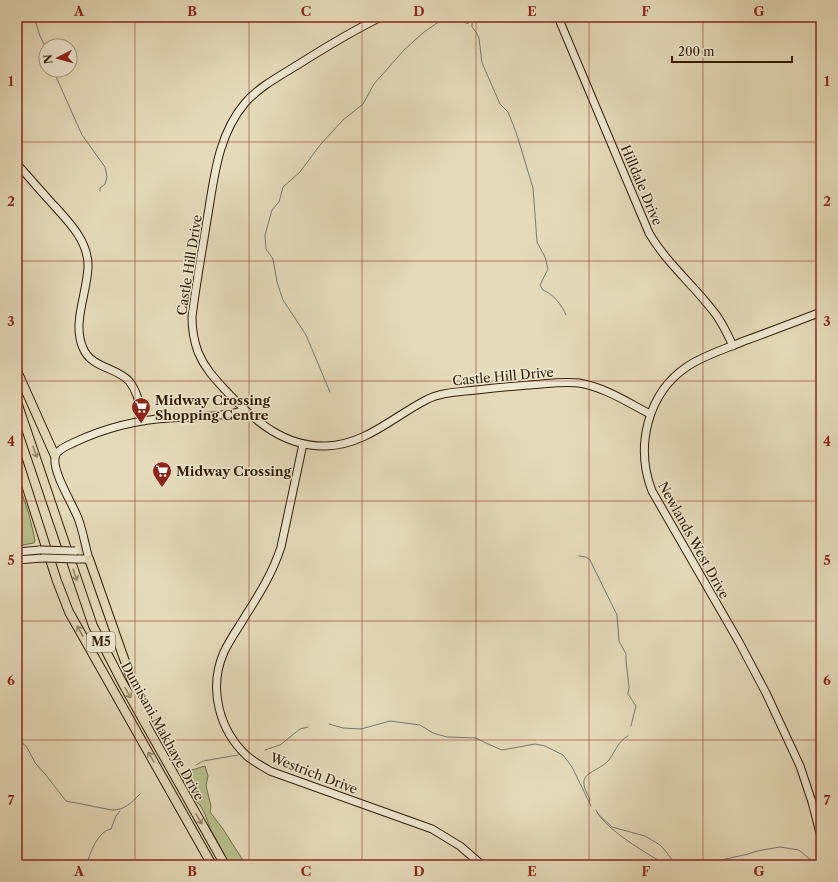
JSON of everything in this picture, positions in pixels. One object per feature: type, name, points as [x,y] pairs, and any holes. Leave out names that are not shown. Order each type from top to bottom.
[{"type":"main road","points":[[17,372],[55,456]]},
{"type":"main road","name":"Dumisani Makhaye Drive","points":[[17,402],[93,626],[119,677],[225,865]]},
{"type":"main road","name":"Dumisani Makhaye Drive","points":[[17,457],[57,581],[70,612],[212,865]]},
{"type":"main road","points":[[17,479],[21,481],[23,485],[44,540]]},
{"type":"main road","points":[[89,559],[128,670],[162,754]]},
{"type":"street","name":"Castle Hill Drive","points":[[381,17],[326,47],[258,90],[245,103],[233,120],[224,139],[215,173],[192,317],[192,328],[198,352],[211,375],[245,410],[272,432],[303,444],[325,446],[358,440],[376,431],[420,403],[434,396],[453,392],[516,386],[579,383],[604,390],[650,414]]},
{"type":"street","name":"Hilldale Drive","points":[[558,17],[649,233],[663,254],[716,315],[733,346]]},
{"type":"street","points":[[17,164],[69,223],[80,238],[85,250],[88,267],[79,323],[80,339],[83,350],[90,359],[118,373],[130,382],[137,396],[144,421]]},
{"type":"street","name":"Newlands West Drive","points":[[821,312],[706,356],[686,367],[662,392],[650,414],[646,432],[644,456],[647,475],[652,491],[739,642],[766,693],[800,766],[812,802],[821,837]]},
{"type":"street","points":[[17,560],[43,558],[89,559],[78,518],[58,474],[55,456],[57,452],[70,444],[97,432],[122,425],[167,418],[224,416],[245,410]]},
{"type":"street","name":"Westrich Drive","points":[[303,444],[281,547],[276,561],[259,594],[224,652],[219,667],[217,698],[225,726],[238,746],[248,756],[270,771],[432,829],[460,846],[482,865]]},
{"type":"street","points":[[17,552],[40,550],[87,550]]},
{"type":"green space","points":[[17,485],[20,488],[29,514],[35,540],[34,543],[17,546]]},
{"type":"green space","points":[[205,766],[208,776],[206,786],[211,806],[210,812],[223,829],[246,865],[230,865],[210,828],[200,805],[190,796],[179,776],[185,772]]},
{"type":"waterway","points":[[34,17],[41,38]]},
{"type":"waterway","points":[[330,392],[306,335],[283,300],[277,282],[273,259],[266,249],[265,235],[272,210],[279,202],[283,187],[300,172],[320,145],[343,120],[363,104],[374,84],[404,50],[424,32],[446,17]]},
{"type":"waterway","points":[[462,17],[467,24],[470,21],[472,22],[472,27],[479,38],[482,63],[500,104],[508,112],[516,132],[533,188],[537,242],[545,257],[548,269],[540,285],[543,290],[557,300],[566,315]]},
{"type":"waterway","points":[[57,78],[82,135],[105,167],[107,177],[105,184],[100,188],[100,191]]},
{"type":"waterway","points":[[579,556],[586,557],[590,560],[617,615],[619,641],[626,654],[629,687],[628,694],[636,706],[631,726]]},
{"type":"waterway","points":[[329,724],[343,728],[361,729],[390,721],[420,725],[433,733],[447,737],[476,738],[502,750],[535,744],[545,746],[563,755],[572,767],[591,806]]},
{"type":"waterway","points":[[265,750],[280,745],[300,729],[308,727]]},
{"type":"waterway","points":[[589,802],[590,799],[585,790],[585,778],[609,760],[619,744],[628,736]]},
{"type":"waterway","points":[[17,739],[26,746],[36,764],[66,801],[117,810],[128,805],[140,794]]},
{"type":"waterway","points":[[196,765],[203,761],[238,755]]},
{"type":"waterway","points":[[596,810],[608,825],[617,833],[666,865]]},
{"type":"waterway","points":[[87,865],[98,838],[106,831],[111,829],[116,816],[120,811]]},
{"type":"waterway","points":[[597,813],[612,827],[645,836],[660,845],[676,865]]},
{"type":"waterway","points":[[699,865],[780,847],[799,850],[812,861]]},
{"type":"place","name":"Midway Crossing Shopping Centre","points":[[141,424]]},
{"type":"place","name":"Midway Crossing","points":[[162,488]]}]
